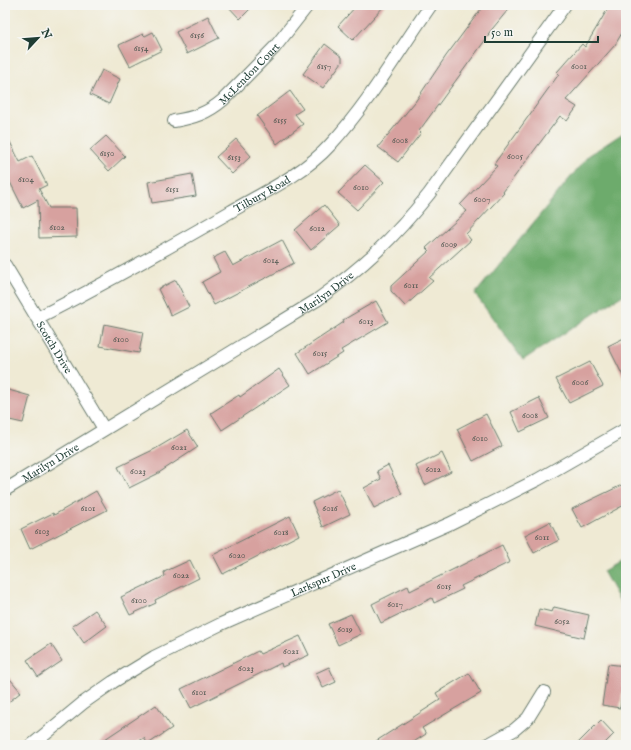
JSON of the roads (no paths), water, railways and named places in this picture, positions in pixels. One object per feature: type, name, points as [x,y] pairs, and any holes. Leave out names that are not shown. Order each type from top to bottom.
[{"type":"street","name":"McLendon Court","points":[[174,121],[194,118],[214,107],[223,100],[275,47],[308,5]]},
{"type":"street","name":"Tilbury Road","points":[[37,318],[121,275],[254,198],[317,157],[330,145],[360,107],[431,5]]},
{"type":"street","name":"Marilyn Drive","points":[[5,490],[317,300],[351,275],[381,249],[405,224],[429,194],[565,5]]},
{"type":"street","name":"Scotch Drive","points":[[5,266],[104,429]]},
{"type":"street","name":"Larkspur Drive","points":[[32,745],[83,703],[113,682],[154,657],[221,624],[449,524],[537,480],[626,429]]},
{"type":"street","points":[[487,745],[514,730],[528,718],[544,692]]}]
